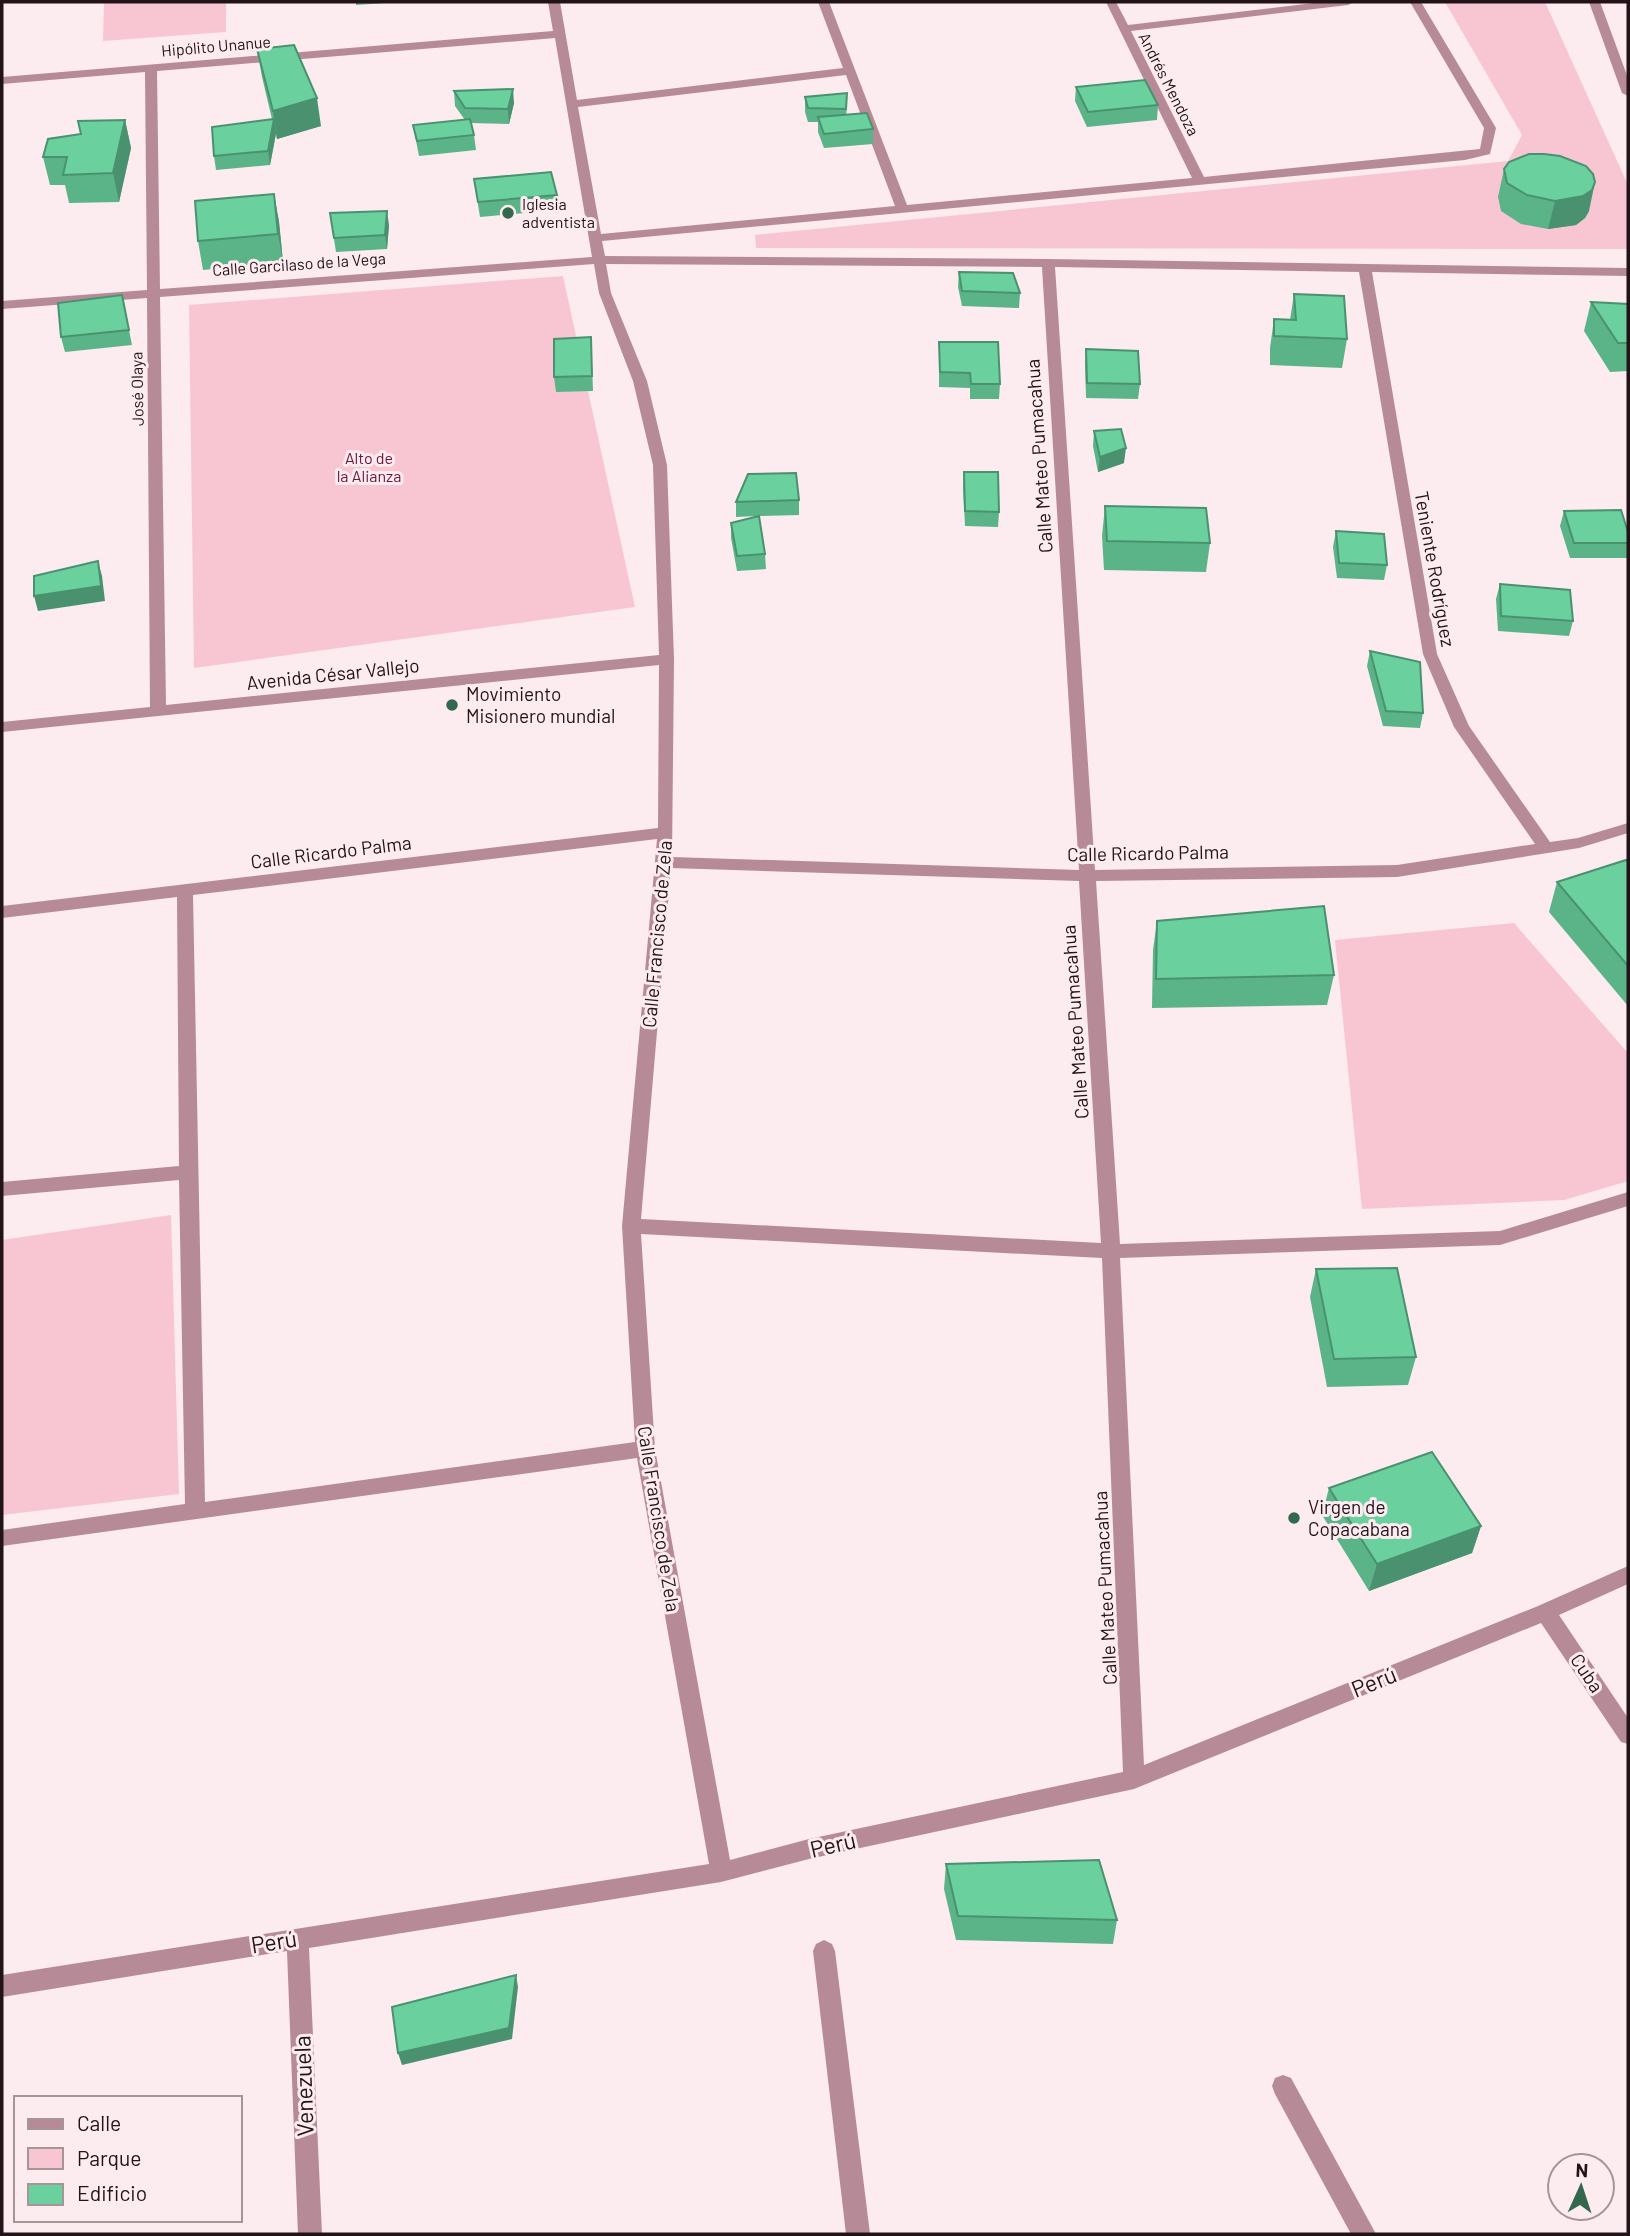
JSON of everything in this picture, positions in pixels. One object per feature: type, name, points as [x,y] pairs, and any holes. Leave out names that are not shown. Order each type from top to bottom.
[{"type":"street","name":"Calle Francisco de Zela","points":[[554,2],[605,293],[640,381],[660,465],[667,659],[666,833],[631,1226],[645,1448],[720,1872]]},
{"type":"street","points":[[824,2],[902,208]]},
{"type":"street","name":"Andrés Mendoza","points":[[1111,2],[1199,180]]},
{"type":"street","points":[[1124,29],[1348,2]]},
{"type":"street","points":[[594,238],[1465,156],[1486,151],[1490,128],[1415,2]]},
{"type":"street","points":[[1594,2],[1628,93]]},
{"type":"street","name":"Hipólito Unanue","points":[[2,80],[558,34]]},
{"type":"street","name":"José Olaya","points":[[151,67],[158,711]]},
{"type":"street","points":[[572,104],[851,71]]},
{"type":"street","name":"Calle Garcilaso de la Vega","points":[[2,305],[598,260],[1048,263],[1628,272]]},
{"type":"street","name":"Calle Mateo Pumacahua","points":[[1048,263],[1111,1251],[1134,1779]]},
{"type":"street","name":"Teniente Rodríguez","points":[[1365,267],[1430,654],[1462,727],[1546,848]]},
{"type":"street","name":"Avenida César Vallejo","points":[[2,727],[667,659]]},
{"type":"street","name":"Calle Ricardo Palma","points":[[664,862],[1086,876],[1397,871],[1579,843],[1628,828]]},
{"type":"street","name":"Calle Ricardo Palma","points":[[2,912],[666,833]]},
{"type":"street","points":[[186,891],[195,1511]]},
{"type":"street","points":[[2,1189],[188,1172]]},
{"type":"street","points":[[631,1226],[1111,1251],[1500,1238],[1628,1199]]},
{"type":"street","points":[[2,1538],[645,1448]]},
{"type":"street","name":"Perú","points":[[2,1986],[720,1872],[809,1849],[1134,1779],[1545,1612],[1628,1575]]},
{"type":"street","name":"Cuba","points":[[1545,1612],[1628,1735]]},
{"type":"street","name":"Venezuela","points":[[298,1938],[310,2234]]},
{"type":"street","points":[[824,1951],[858,2234]]},
{"type":"street","points":[[1283,2085],[1364,2234]]},
{"type":"green space","points":[[104,2],[226,2],[226,32],[103,41]]},
{"type":"green space","points":[[1445,2],[1545,2],[1628,185],[1628,249],[756,248],[755,235],[1508,161],[1522,135]]},
{"type":"green space","name":"Alto de la Alianza","points":[[563,276],[635,607],[194,668],[189,305]]},
{"type":"green space","points":[[1514,923],[1628,1053],[1628,1181],[1564,1200],[1362,1209],[1335,940]]},
{"type":"green space","points":[[171,1215],[179,1494],[2,1515],[2,1240]]},
{"type":"building","points":[[294,45],[317,98],[273,111],[257,49]]},
{"type":"building","points":[[1145,80],[1158,105],[1088,112],[1076,87]]},
{"type":"building","points":[[513,89],[508,109],[465,108],[454,91]]},
{"type":"building","points":[[847,93],[846,109],[808,108],[805,97]]},
{"type":"building","points":[[867,113],[873,129],[824,134],[818,117]]},
{"type":"building","points":[[274,119],[268,151],[214,156],[212,127]]},
{"type":"building","points":[[470,119],[474,135],[417,141],[413,125]]},
{"type":"building","points":[[125,120],[113,173],[63,175],[67,157],[43,157],[48,139],[81,134],[78,121]]},
{"type":"building","points":[[1529,154],[1560,156],[1586,166],[1593,174],[1595,182],[1592,190],[1583,196],[1555,201],[1527,195],[1507,183],[1504,169],[1509,162]]},
{"type":"building","points":[[551,172],[557,195],[478,202],[474,179]]},
{"type":"building","points":[[274,194],[278,234],[198,241],[195,201]]},
{"type":"building","points":[[387,211],[385,235],[334,238],[330,213]]},
{"type":"building","points":[[959,272],[1013,273],[1020,293],[962,291]]},
{"type":"building","points":[[1294,294],[1344,296],[1347,339],[1274,336],[1274,319],[1296,320]]},
{"type":"building","points":[[122,295],[129,330],[61,337],[58,303]]},
{"type":"building","points":[[1591,302],[1628,304],[1628,343],[1618,343]]},
{"type":"building","points":[[591,337],[592,376],[554,377],[554,339]]},
{"type":"building","points":[[939,342],[998,342],[1000,384],[971,384],[970,373],[940,372]]},
{"type":"building","points":[[1086,349],[1138,351],[1140,384],[1087,383]]},
{"type":"building","points":[[1121,429],[1126,448],[1100,457],[1094,431]]},
{"type":"building","points":[[964,472],[998,472],[999,512],[965,511]]},
{"type":"building","points":[[796,473],[799,500],[736,502],[748,474]]},
{"type":"building","points":[[1105,506],[1206,508],[1210,543],[1107,541]]},
{"type":"building","points":[[1621,510],[1628,532],[1628,543],[1574,543],[1564,511]]},
{"type":"building","points":[[759,516],[765,554],[737,556],[731,523]]},
{"type":"building","points":[[1336,531],[1384,534],[1387,565],[1339,563]]},
{"type":"building","points":[[98,561],[101,586],[34,596],[34,576]]},
{"type":"building","points":[[1500,584],[1570,590],[1573,621],[1501,616]]},
{"type":"building","points":[[1370,651],[1420,662],[1423,713],[1386,711]]},
{"type":"building","points":[[1626,860],[1628,862],[1628,966],[1557,882]]},
{"type":"building","points":[[1324,906],[1334,975],[1156,979],[1157,921]]},
{"type":"building","points":[[1397,1268],[1416,1357],[1334,1359],[1316,1269]]},
{"type":"building","points":[[1432,1452],[1481,1526],[1377,1564],[1329,1488]]},
{"type":"building","points":[[1099,1860],[1117,1920],[958,1916],[946,1864]]},
{"type":"building","points":[[516,1975],[509,2028],[398,2053],[392,2007]]},
{"type":"place","name":"Iglesia adventista","points":[[508,213]]},
{"type":"place","name":"Movimiento Misionero mundial","points":[[452,705]]},
{"type":"place","name":"Virgen de Copacabana","points":[[1294,1518]]}]
